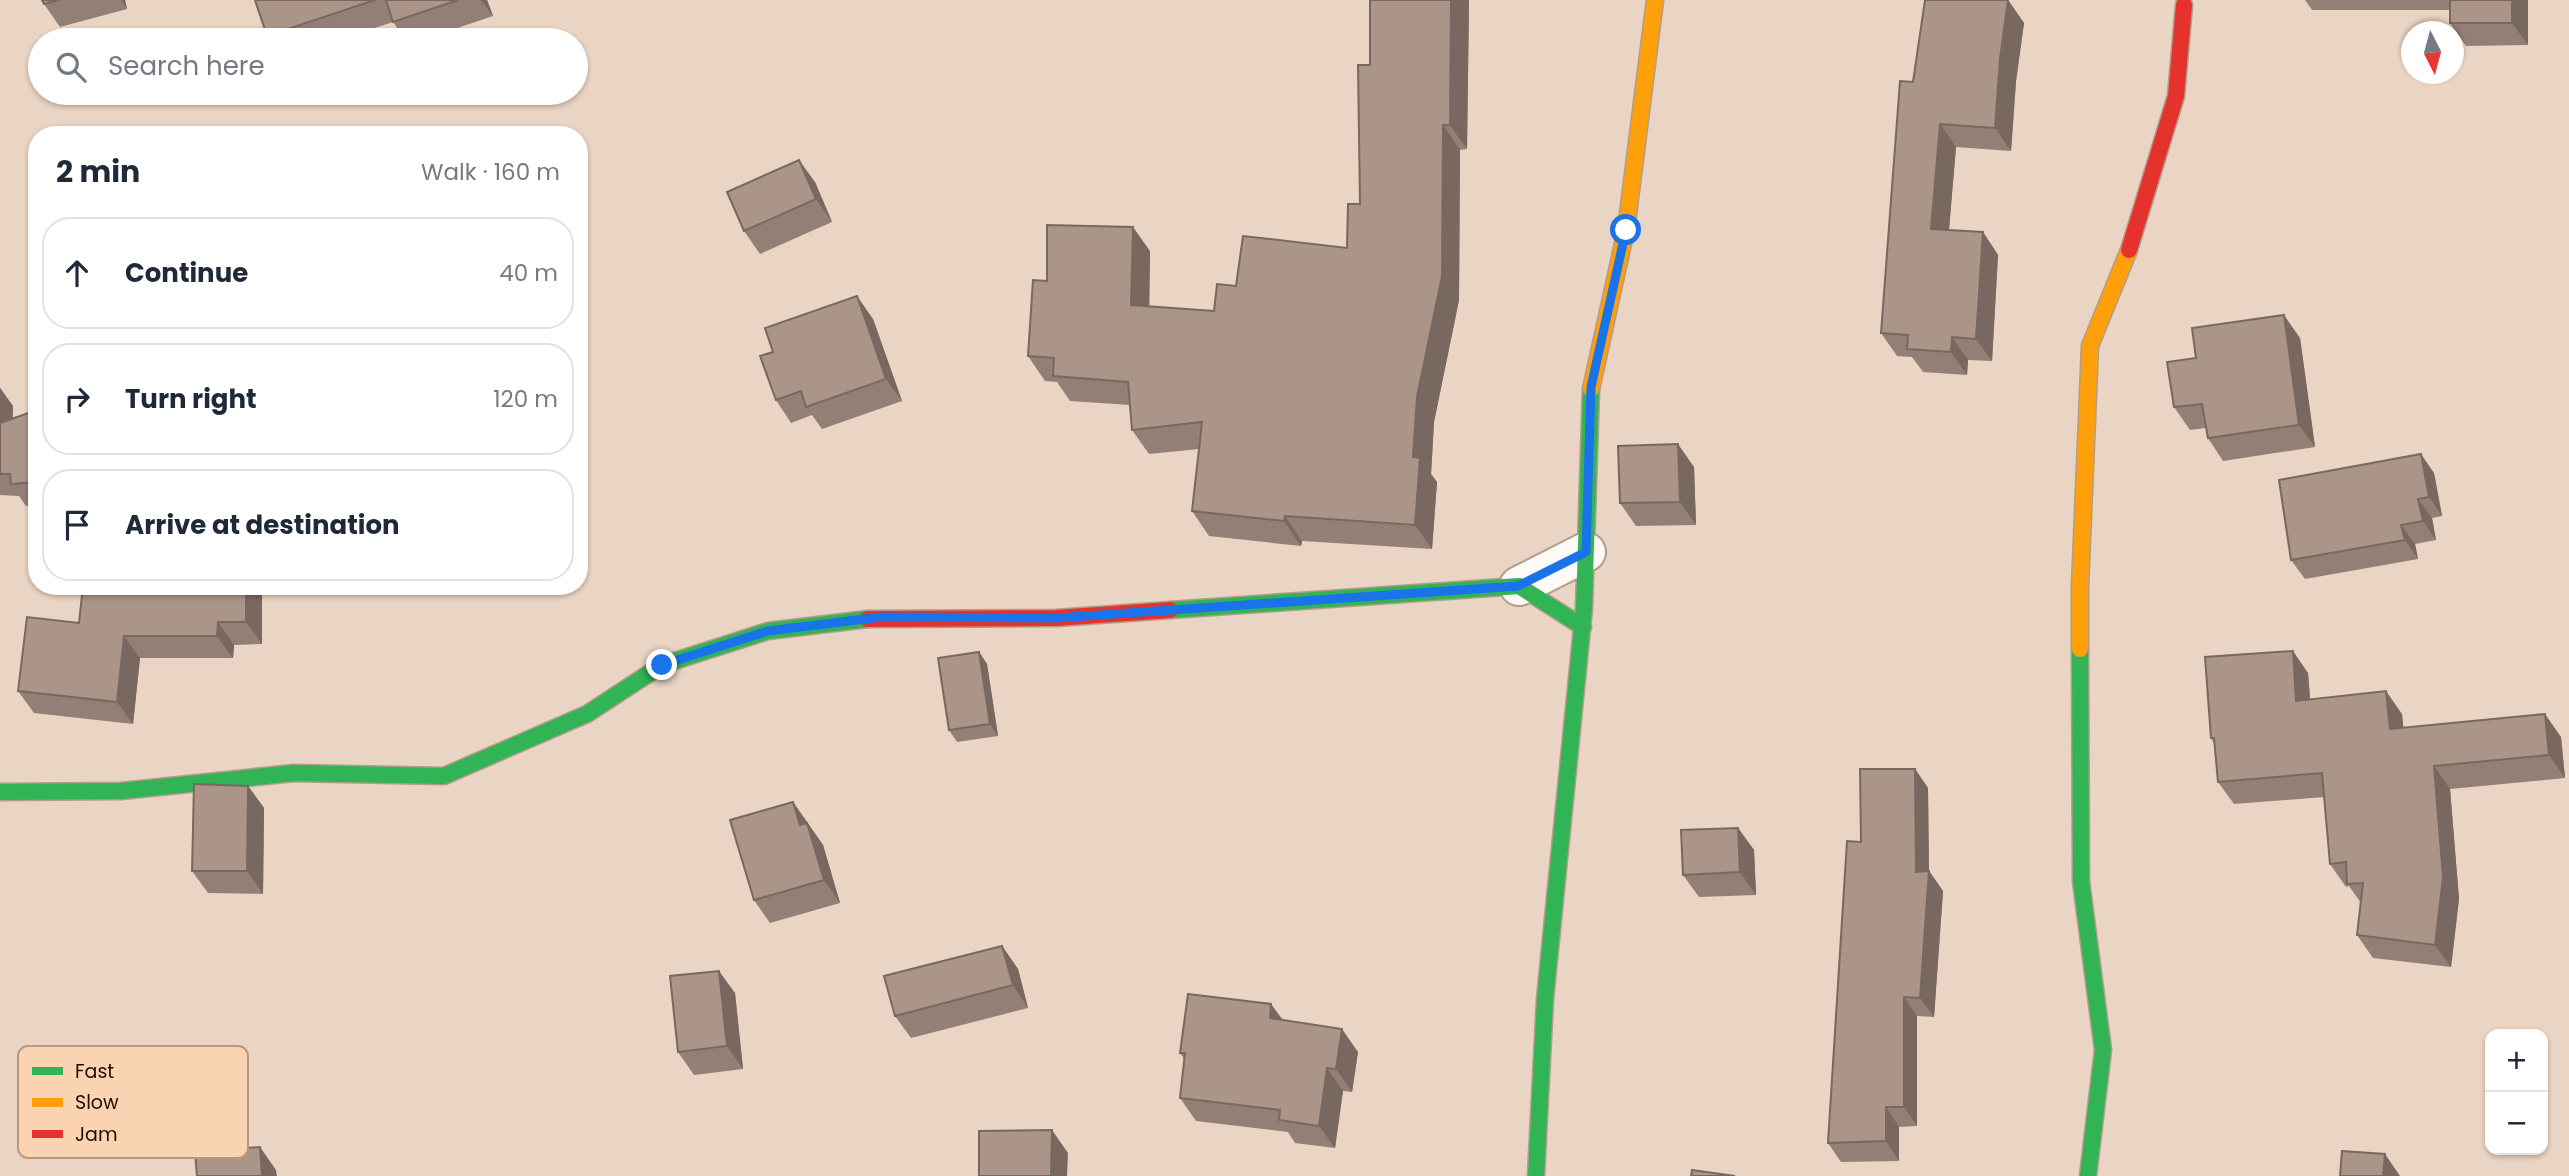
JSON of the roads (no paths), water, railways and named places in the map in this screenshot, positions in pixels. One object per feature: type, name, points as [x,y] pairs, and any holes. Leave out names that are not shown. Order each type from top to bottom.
[{"type":"street","points":[[1536,1176],[1545,999],[1583,627],[1591,387],[1626,230],[1655,0]]},
{"type":"street","points":[[2088,1176],[2103,1051],[2081,881],[2080,587],[2090,345],[2134,237],[2176,96],[2184,5]]},
{"type":"street","points":[[0,792],[121,791],[294,773],[444,776],[587,714],[662,665],[768,631],[881,617],[1056,618],[1518,586],[1586,552]]},
{"type":"street","points":[[1518,586],[1583,627]]}]
